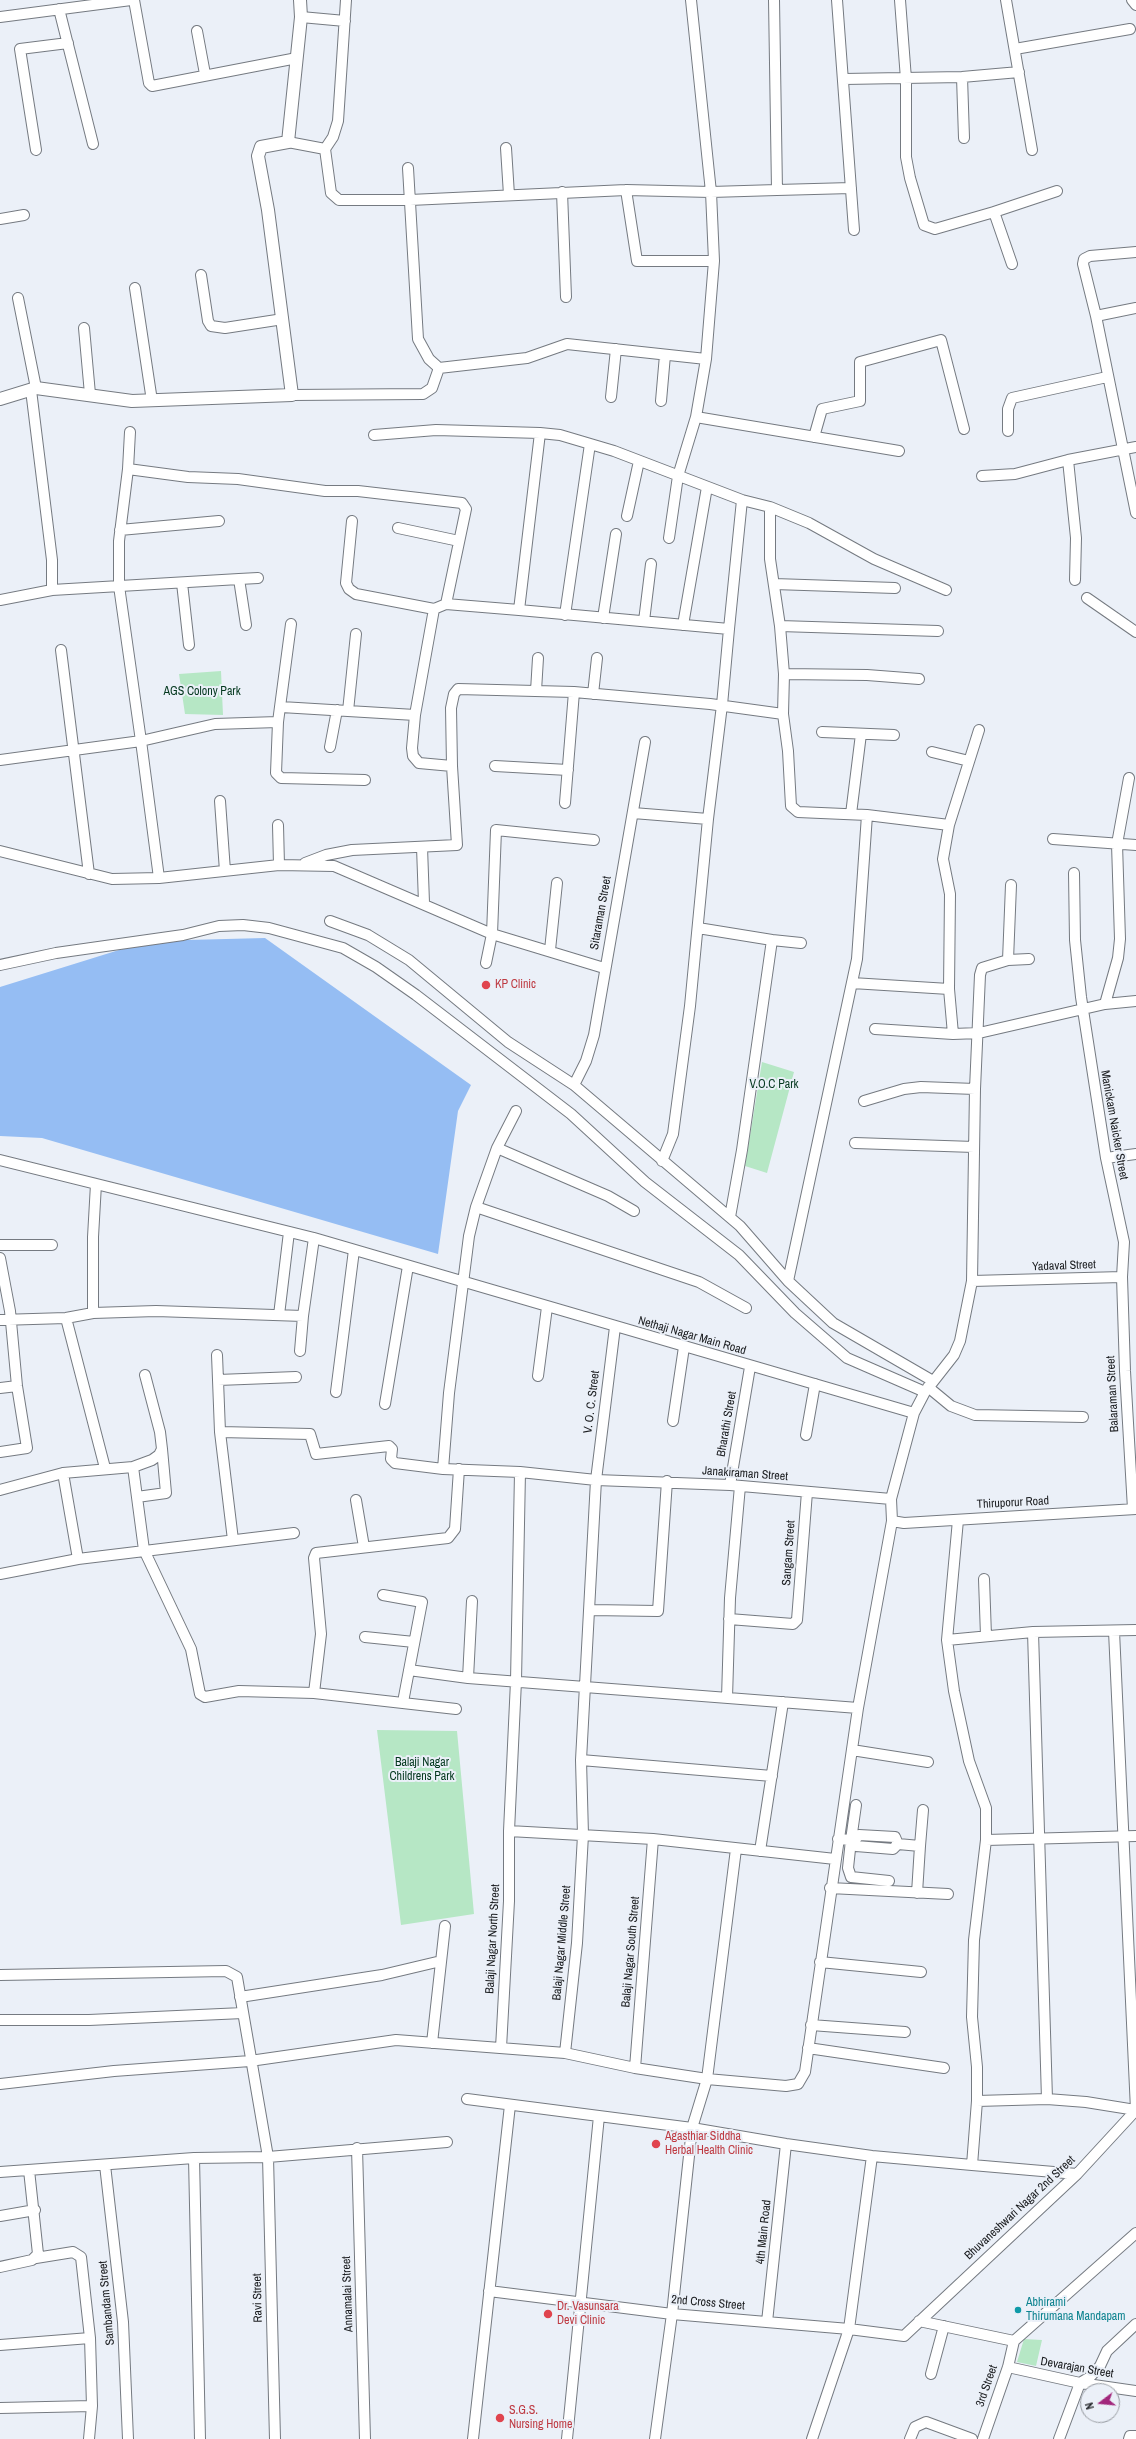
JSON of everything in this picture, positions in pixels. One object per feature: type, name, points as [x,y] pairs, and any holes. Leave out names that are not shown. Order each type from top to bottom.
[{"type":"street","points":[[0,16],[133,0],[150,85],[156,86],[205,74],[297,58]]},
{"type":"street","points":[[288,142],[301,17],[300,0]]},
{"type":"street","points":[[346,0],[338,121],[333,137],[325,149],[332,193],[339,200],[410,200],[626,190],[711,192],[851,188]]},
{"type":"street","points":[[669,538],[678,476],[696,417],[706,359],[714,261],[711,192],[691,0]]},
{"type":"street","points":[[774,0],[777,190]]},
{"type":"street","points":[[837,0],[854,230]]},
{"type":"street","points":[[900,0],[906,78],[906,156],[910,178],[924,225],[935,229],[994,212],[1057,191]]},
{"type":"street","points":[[1006,0],[1032,150]]},
{"type":"street","points":[[1132,0],[1136,5]]},
{"type":"street","points":[[59,9],[93,144]]},
{"type":"street","points":[[301,17],[345,21]]},
{"type":"street","points":[[1015,49],[1130,29]]},
{"type":"street","points":[[197,31],[205,74]]},
{"type":"street","points":[[36,150],[20,49],[68,43]]},
{"type":"street","points":[[844,79],[962,77],[1019,72]]},
{"type":"street","points":[[962,77],[964,138]]},
{"type":"street","points":[[292,395],[283,319],[258,156],[261,147],[288,142],[325,149]]},
{"type":"street","points":[[506,148],[509,195]]},
{"type":"street","points":[[408,168],[418,339],[430,359],[439,368]]},
{"type":"street","points":[[626,190],[637,261],[714,261]]},
{"type":"street","points":[[562,192],[566,297]]},
{"type":"street","points":[[994,212],[1012,264]]},
{"type":"street","points":[[0,219],[24,215]]},
{"type":"street","points":[[1136,252],[1090,256],[1084,259],[1083,264],[1096,316],[1107,377],[1124,450],[1136,513]]},
{"type":"street","points":[[201,275],[208,321],[211,326],[225,328],[283,319]]},
{"type":"street","points":[[136,288],[152,401]]},
{"type":"street","points":[[18,298],[33,389],[52,560],[52,590]]},
{"type":"street","points":[[1096,316],[1136,308]]},
{"type":"street","points":[[84,328],[90,394]]},
{"type":"street","points":[[814,437],[822,409],[860,401],[860,362],[940,340],[964,429]]},
{"type":"street","points":[[439,368],[527,358],[567,344],[706,359]]},
{"type":"street","points":[[611,397],[616,349]]},
{"type":"street","points":[[661,401],[665,355]]},
{"type":"street","points":[[0,399],[33,389],[90,394],[132,401],[292,395],[423,394],[432,388],[439,368]]},
{"type":"street","points":[[1008,431],[1008,409],[1012,398],[1107,377]]},
{"type":"street","points":[[696,417],[899,451]]},
{"type":"street","points":[[374,435],[436,430],[560,435],[639,461],[742,500],[770,507],[809,523],[874,559],[946,590]]},
{"type":"street","points":[[130,432],[128,469],[120,530],[119,586],[159,878]]},
{"type":"street","points":[[519,610],[540,433]]},
{"type":"street","points":[[565,615],[590,444]]},
{"type":"street","points":[[982,476],[1015,474],[1068,460],[1136,447]]},
{"type":"street","points":[[1068,460],[1076,538],[1075,580]]},
{"type":"street","points":[[627,516],[639,461]]},
{"type":"street","points":[[128,469],[188,476],[238,479],[325,491],[358,491],[462,503],[466,509],[446,604]]},
{"type":"street","points":[[683,625],[707,487]]},
{"type":"street","points":[[662,1161],[673,1134],[698,928],[742,500]]},
{"type":"street","points":[[770,507],[770,559],[780,626],[784,674],[783,714],[788,751],[791,806],[798,812],[867,815],[949,825]]},
{"type":"street","points":[[120,530],[219,521]]},
{"type":"street","points":[[352,521],[346,583],[349,589],[356,594],[434,609],[446,604],[729,629]]},
{"type":"street","points":[[398,528],[459,541]]},
{"type":"street","points":[[603,618],[616,534]]},
{"type":"street","points":[[644,621],[652,564]]},
{"type":"street","points":[[0,600],[52,590],[258,578]]},
{"type":"street","points":[[239,580],[246,625]]},
{"type":"street","points":[[182,583],[189,645]]},
{"type":"street","points":[[774,584],[895,588]]},
{"type":"street","points":[[1087,598],[1136,632]]},
{"type":"street","points":[[434,609],[415,716],[412,748],[416,760],[419,763],[452,766]]},
{"type":"street","points":[[291,624],[278,722],[276,773],[281,778],[366,780]]},
{"type":"street","points":[[780,626],[938,631]]},
{"type":"street","points":[[348,711],[356,634]]},
{"type":"street","points":[[61,650],[89,874]]},
{"type":"street","points":[[536,691],[538,658]]},
{"type":"street","points":[[593,694],[597,658]]},
{"type":"street","points":[[784,674],[867,675],[919,679]]},
{"type":"street","points":[[303,864],[326,855],[352,850],[457,845],[452,766],[451,708],[454,694],[458,689],[574,692],[722,705],[783,714]]},
{"type":"street","points":[[565,804],[574,692]]},
{"type":"street","points":[[281,707],[415,716]]},
{"type":"street","points":[[330,747],[338,710]]},
{"type":"street","points":[[0,760],[141,741],[215,724],[278,722]]},
{"type":"street","points":[[954,1034],[948,989],[950,894],[943,859],[949,825],[979,730]]},
{"type":"street","points":[[822,732],[894,735]]},
{"type":"street","points":[[851,814],[861,734]]},
{"type":"street","name":"Sitaraman Street","points":[[574,1085],[590,1049],[645,742]]},
{"type":"street","points":[[932,752],[969,761]]},
{"type":"street","points":[[495,766],[568,770]]},
{"type":"street","points":[[1105,1004],[1118,958],[1120,939],[1116,844],[1129,778]]},
{"type":"street","points":[[220,801],[226,870]]},
{"type":"street","points":[[633,813],[708,819]]},
{"type":"street","points":[[788,1281],[857,958],[867,815]]},
{"type":"street","points":[[278,825],[279,865]]},
{"type":"street","points":[[486,963],[492,934],[496,830],[594,840]]},
{"type":"street","points":[[1053,839],[1136,845]]},
{"type":"street","points":[[422,847],[424,903]]},
{"type":"street","points":[[0,851],[112,879],[159,878],[279,865],[303,864],[334,866],[424,903],[492,934],[550,950],[604,968]]},
{"type":"street","name":"Manickam Naicker Street","points":[[1074,873],[1075,940],[1082,1011],[1106,1158],[1124,1242],[1122,1277]]},
{"type":"street","points":[[550,950],[557,883]]},
{"type":"street","points":[[1008,960],[1011,885]]},
{"type":"street","points":[[330,921],[368,935],[409,960],[508,1042],[574,1085],[730,1217],[788,1281],[833,1322],[929,1387],[951,1406],[975,1415],[1083,1416]]},
{"type":"street","points":[[0,965],[64,952],[183,935],[219,926],[243,925],[269,928],[343,948],[376,967],[416,995],[571,1114],[645,1182],[739,1255],[795,1313],[847,1358],[929,1387]]},
{"type":"street","points":[[698,928],[772,940],[801,943]]},
{"type":"street","points":[[730,1217],[742,1150],[772,940]]},
{"type":"street","points":[[0,2084],[114,2071],[250,2061],[396,2040],[565,2053],[635,2068],[707,2079],[786,2086],[798,2084],[805,2072],[834,1859],[858,1708],[892,1521],[891,1499],[914,1413],[929,1387],[954,1355],[960,1341],[972,1281],[975,1089],[982,968],[1008,960],[1029,959]]},
{"type":"street","points":[[852,983],[948,989]]},
{"type":"street","points":[[875,1029],[954,1034],[979,1034],[1082,1011],[1105,1004],[1136,1001]]},
{"type":"street","points":[[864,1101],[904,1089],[921,1087],[975,1089]]},
{"type":"street","points":[[443,1469],[449,1394],[469,1236],[476,1207],[497,1148],[516,1111]]},
{"type":"street","points":[[855,1143],[974,1147]]},
{"type":"street","points":[[497,1148],[608,1196],[634,1211]]},
{"type":"street","points":[[1106,1158],[1136,1154]]},
{"type":"street","name":"Nethaji Nagar Main Road","points":[[0,1160],[314,1238],[750,1367],[914,1413]]},
{"type":"street","points":[[93,1312],[93,1237],[96,1184]]},
{"type":"street","points":[[476,1207],[622,1258],[699,1282],[746,1308]]},
{"type":"street","points":[[279,1315],[289,1232]]},
{"type":"street","points":[[300,1351],[303,1316],[314,1238]]},
{"type":"street","points":[[0,1245],[52,1245]]},
{"type":"street","points":[[336,1392],[354,1250]]},
{"type":"street","points":[[0,1258],[2,1283],[11,1319],[16,1386],[27,1448],[0,1452]]},
{"type":"street","points":[[385,1404],[408,1266]]},
{"type":"street","name":"Yadaval Street","points":[[972,1281],[1122,1277]]},
{"type":"street","name":"Balaraman Street","points":[[1122,1277],[1125,1371],[1134,1509]]},
{"type":"street","points":[[538,1376],[547,1307]]},
{"type":"street","points":[[0,1320],[66,1318],[93,1312],[156,1311],[303,1316]]},
{"type":"street","points":[[66,1318],[105,1468]]},
{"type":"street","name":"V. O. C. Street","points":[[586,1687],[596,1480],[615,1327]]},
{"type":"street","points":[[673,1421],[684,1347]]},
{"type":"street","points":[[217,1355],[220,1432],[232,1540]]},
{"type":"street","name":"Bharathi Street","points":[[727,1698],[735,1486],[750,1367]]},
{"type":"street","points":[[137,1497],[166,1493],[160,1432],[145,1375]]},
{"type":"street","points":[[218,1380],[296,1377]]},
{"type":"street","points":[[806,1435],[815,1384]]},
{"type":"street","points":[[0,1388],[16,1386]]},
{"type":"street","name":"Janakiraman Street","points":[[220,1432],[310,1434],[316,1454],[389,1446],[392,1449],[391,1459],[395,1463],[443,1469],[520,1472],[596,1480],[667,1481],[891,1499]]},
{"type":"street","points":[[0,1490],[64,1473],[105,1468],[133,1467],[152,1460],[159,1455],[162,1449]]},
{"type":"street","points":[[133,1467],[144,1550],[191,1649],[200,1694],[205,1697],[239,1691],[314,1693],[456,1709]]},
{"type":"street","points":[[314,1693],[321,1634],[314,1555],[321,1551],[448,1538],[455,1529],[459,1469]]},
{"type":"street","name":"Balaji Nagar North Street","points":[[501,2048],[509,1901],[509,1831],[516,1681],[520,1472]]},
{"type":"street","points":[[64,1473],[78,1559]]},
{"type":"street","points":[[590,1610],[658,1611],[667,1481]]},
{"type":"street","name":"Sangam Street","points":[[729,1620],[793,1624],[798,1616],[807,1492]]},
{"type":"street","points":[[356,1500],[364,1547]]},
{"type":"street","name":"Thiruporur Road","points":[[892,1521],[958,1520],[1134,1509]]},
{"type":"street","points":[[958,1520],[948,1640],[954,1691],[969,1761],[986,1808],[986,1840],[974,1940],[972,2017],[977,2101],[972,2165]]},
{"type":"street","points":[[0,1574],[78,1559],[294,1532]]},
{"type":"street","points":[[984,1579],[986,1636]]},
{"type":"street","points":[[383,1594],[422,1602],[403,1702]]},
{"type":"street","points":[[468,1678],[472,1601]]},
{"type":"street","points":[[948,1640],[1033,1632],[1136,1630]]},
{"type":"street","points":[[977,2101],[1047,2099],[1086,2102],[1136,2110],[1114,1631]]},
{"type":"street","points":[[1033,1632],[1047,2099]]},
{"type":"street","points":[[365,1637],[414,1642]]},
{"type":"street","points":[[409,1670],[468,1678],[858,1708]]},
{"type":"street","name":"Balaji Nagar Middle Street","points":[[565,2053],[577,1943],[583,1835],[581,1760],[586,1687]]},
{"type":"street","points":[[760,1851],[783,1702]]},
{"type":"street","points":[[852,1750],[928,1762]]},
{"type":"street","points":[[581,1760],[772,1776]]},
{"type":"street","points":[[856,1805],[848,1868],[851,1877],[889,1881]]},
{"type":"street","points":[[917,1893],[923,1810]]},
{"type":"street","points":[[509,1831],[653,1839],[834,1859]]},
{"type":"street","points":[[986,1840],[1136,1836]]},
{"type":"street","name":"Balaji Nagar South Street","points":[[635,2068],[653,1839]]},
{"type":"street","points":[[838,1839],[852,1840],[858,1846],[872,1848],[893,1849],[898,1844],[920,1846]]},
{"type":"street","points":[[656,2439],[672,2314],[692,2128],[707,2079],[736,1849]]},
{"type":"street","points":[[830,1888],[948,1894]]},
{"type":"street","points":[[432,2043],[445,1926]]},
{"type":"street","points":[[240,1997],[382,1975],[441,1961]]},
{"type":"street","points":[[820,1962],[921,1972]]},
{"type":"street","name":"Ravi Street","points":[[0,1975],[226,1971],[237,1977],[250,2061],[268,2157],[275,2439]]},
{"type":"street","points":[[0,2020],[89,2020],[243,2013]]},
{"type":"street","points":[[811,2025],[905,2032]]},
{"type":"street","points":[[808,2048],[944,2068]]},
{"type":"street","points":[[467,2099],[692,2128],[786,2144],[872,2156],[1076,2174]]},
{"type":"street","points":[[473,2439],[510,2105]]},
{"type":"street","name":"Bhuvaneshwari Nagar 2nd Street","points":[[919,2321],[1076,2174],[1136,2110]]},
{"type":"street","points":[[566,2439],[599,2116]]},
{"type":"street","points":[[0,2172],[194,2158],[268,2157],[357,2148],[447,2142]]},
{"type":"street","name":"4th Main Road","points":[[767,2322],[786,2144]]},
{"type":"street","name":"Annamalai Street","points":[[357,2148],[366,2439]]},
{"type":"street","points":[[812,2439],[849,2329],[872,2156]]},
{"type":"street","points":[[194,2158],[200,2439]]},
{"type":"street","name":"Sambandam Street","points":[[105,2165],[123,2322],[128,2439]]},
{"type":"street","points":[[30,2170],[39,2249],[36,2258]]},
{"type":"street","points":[[0,2216],[35,2210]]},
{"type":"street","points":[[919,2321],[1014,2342],[1136,2233]]},
{"type":"street","points":[[0,2267],[36,2258],[73,2252],[81,2257],[90,2338],[92,2406],[89,2439]]},
{"type":"street","name":"2nd Cross Street","points":[[489,2291],[672,2314],[849,2329],[904,2336],[919,2321]]},
{"type":"street","points":[[1060,2438],[1080,2383],[1090,2377],[1100,2366],[1107,2351],[1136,2324]]},
{"type":"street","points":[[931,2374],[944,2326]]},
{"type":"street","points":[[0,2345],[90,2338]]},
{"type":"street","name":"3rd Street","points":[[983,2439],[1011,2368],[1014,2342]]},
{"type":"street","name":"Devarajan Street","points":[[1011,2368],[1080,2383]]},
{"type":"street","name":"Devarajan Street","points":[[1120,2388],[1136,2390]]},
{"type":"street","points":[[0,2408],[92,2406]]},
{"type":"street","points":[[910,2439],[915,2427],[926,2422],[972,2439]]},
{"type":"green space","name":"AGS Colony Park","points":[[221,671],[223,715],[185,714],[179,674]]},
{"type":"green space","name":"V.O.C Park","points":[[762,1062],[794,1072],[767,1173],[745,1166]]},
{"type":"green space","name":"Balaji Nagar Childrens Park","points":[[377,1730],[457,1731],[474,1914],[401,1925]]},
{"type":"green space","points":[[1024,2339],[1042,2340],[1036,2366],[1017,2362]]},
{"type":"water","points":[[265,938],[471,1085],[458,1111],[438,1254],[42,1138],[0,1136],[0,987],[148,941]]},
{"type":"place","name":"KP Clinic","points":[[486,985]]},
{"type":"place","name":"Agasthiar Siddha Herbal Health Clinic","points":[[656,2144]]},
{"type":"place","name":"Abhirami Thirumana Mandapam","points":[[1018,2310]]},
{"type":"place","name":"Dr. Vasunsara Devi Clinic","points":[[548,2314]]},
{"type":"place","name":"S.G.S. Nursing Home","points":[[500,2418]]}]
